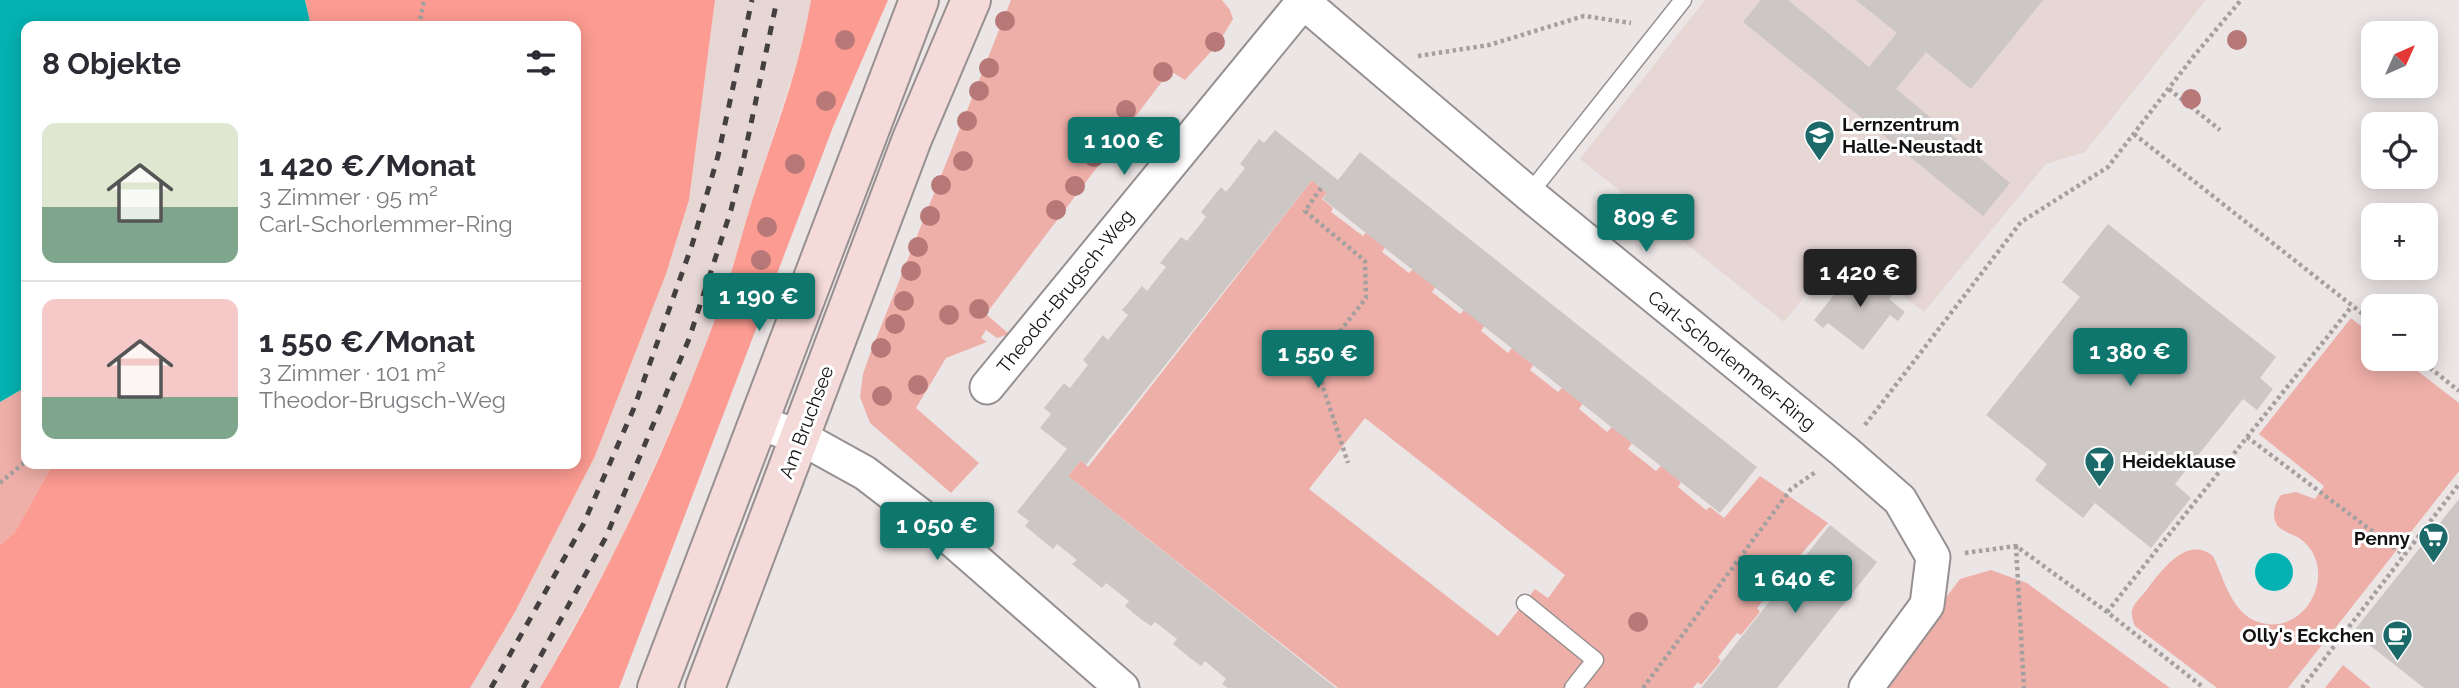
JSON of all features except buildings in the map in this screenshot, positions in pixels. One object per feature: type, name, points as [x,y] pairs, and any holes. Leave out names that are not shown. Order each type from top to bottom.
[{"type":"street","points":[[657,688],[919,0]]},
{"type":"street","name":"Am Bruchsee","points":[[705,688],[912,139],[971,0]]},
{"type":"street","name":"Carl-Schorlemmer-Ring","points":[[1302,1],[1529,194],[1900,500],[1933,557]]},
{"type":"street","name":"Theodor-Brugsch-Weg","points":[[987,387],[1302,1]]},
{"type":"street","points":[[757,422],[800,437],[865,473],[955,542],[1101,681]]},
{"type":"street","points":[[1866,688],[1927,605],[1933,557]]},
{"type":"lane","points":[[1529,194],[1683,0]]},
{"type":"lane","points":[[1525,603],[1595,660],[1573,688]]},
{"type":"path","points":[[420,21],[424,0]]},
{"type":"path","points":[[1643,688],[1791,489],[1845,452],[2021,222],[2108,167],[2241,0]]},
{"type":"path","points":[[1417,56],[1489,45],[1584,16],[1645,25],[1670,18]]},
{"type":"path","points":[[2169,89],[2220,130]]},
{"type":"path","points":[[2134,134],[2361,313]]},
{"type":"path","points":[[1321,188],[1304,211],[1365,261],[1366,298],[1315,363],[1348,463]]},
{"type":"path","points":[[2107,612],[2352,306]]},
{"type":"path","points":[[2434,371],[2459,391]]},
{"type":"path","points":[[2247,437],[2404,555]]},
{"type":"path","points":[[0,483],[21,465]]},
{"type":"path","points":[[2302,688],[2459,484]]},
{"type":"path","points":[[2016,547],[2024,688]]},
{"type":"path","points":[[1933,557],[2016,547],[2107,612],[2204,688]]},
{"type":"shaded area","points":[[305,0],[715,0],[689,200],[666,274],[595,456],[515,612],[470,688],[0,688],[0,545],[15,532],[50,469],[581,469],[581,21],[310,21]]},
{"type":"shaded area","points":[[715,0],[811,0],[805,36],[724,296],[694,377],[619,544],[540,688],[470,688],[515,612],[595,456],[666,274],[689,200]]},
{"type":"shaded area","points":[[811,0],[888,0],[833,127],[619,688],[540,688],[617,547],[684,400],[726,288],[778,125]]},
{"type":"shaded area","points":[[1011,0],[1222,0],[1233,19],[1218,44],[1185,80],[1170,71],[986,314],[1009,334],[997,338],[986,330],[981,338],[987,342],[946,358],[916,408],[979,463],[951,493],[870,423],[860,397],[863,374],[870,354]]},
{"type":"shaded area","name":"Lernzentrum Halle-Neustadt","points":[[1705,0],[2206,0],[2085,152],[2046,164],[1924,312],[1844,248],[1784,322],[1580,159]]},
{"type":"shaded area","points":[[1312,180],[1327,193],[1322,199],[1333,208],[1331,212],[1363,236],[1367,231],[1386,246],[1382,252],[1409,273],[1414,268],[1436,286],[1432,292],[1460,314],[1465,309],[1485,325],[1481,331],[1508,353],[1513,347],[1534,364],[1530,370],[1558,392],[1563,387],[1583,403],[1579,409],[1607,432],[1612,427],[1632,443],[1628,449],[1656,471],[1661,466],[1681,482],[1678,487],[1706,510],[1710,507],[1724,518],[1760,476],[1828,523],[1796,560],[1799,563],[1780,586],[1777,584],[1757,608],[1760,612],[1741,635],[1737,633],[1718,657],[1721,661],[1701,685],[1698,682],[1693,688],[1338,688],[1068,476],[1081,460],[1088,467]],"holes":[[[1365,418],[1565,575],[1548,598],[1535,589],[1498,636],[1309,489]]]},
{"type":"shaded area","points":[[2351,318],[2361,326],[2361,371],[2418,371],[2459,403],[2459,471],[2288,688],[2217,688],[2135,626],[2132,610],[2168,564],[2185,552],[2194,550],[2213,556],[2232,598],[2246,615],[2255,621],[2267,624],[2283,623],[2301,613],[2311,601],[2318,582],[2317,562],[2307,545],[2277,525],[2274,509],[2281,495],[2296,492],[2315,499],[2324,486],[2259,434]]},
{"type":"shaded area","points":[[21,390],[21,469],[50,469],[15,532],[0,545],[0,402]]},
{"type":"shaded area","points":[[1991,570],[2027,583],[2170,688],[1877,688],[1960,579]]},
{"type":"shaded area","points":[[2343,665],[2371,688],[2325,688]]},
{"type":"water","points":[[0,0],[305,0],[310,21],[21,21],[21,390],[0,402]]},
{"type":"water","points":[[2274,553],[2288,558],[2293,572],[2288,586],[2274,591],[2260,586],[2255,572],[2260,558]]},
{"type":"railway","points":[[491,688],[583,525],[634,408],[692,245],[718,156],[752,0]]},
{"type":"railway","points":[[523,688],[606,537],[689,339],[731,210],[777,0]]},
{"type":"place","name":"Lernzentrum Halle-Neustadt","points":[[1819,162]]},
{"type":"place","name":"Heideklause","points":[[2099,488]]},
{"type":"place","name":"Penny","points":[[2433,565]]},
{"type":"place","name":"Olly's Eckchen","points":[[2397,662]]}]
